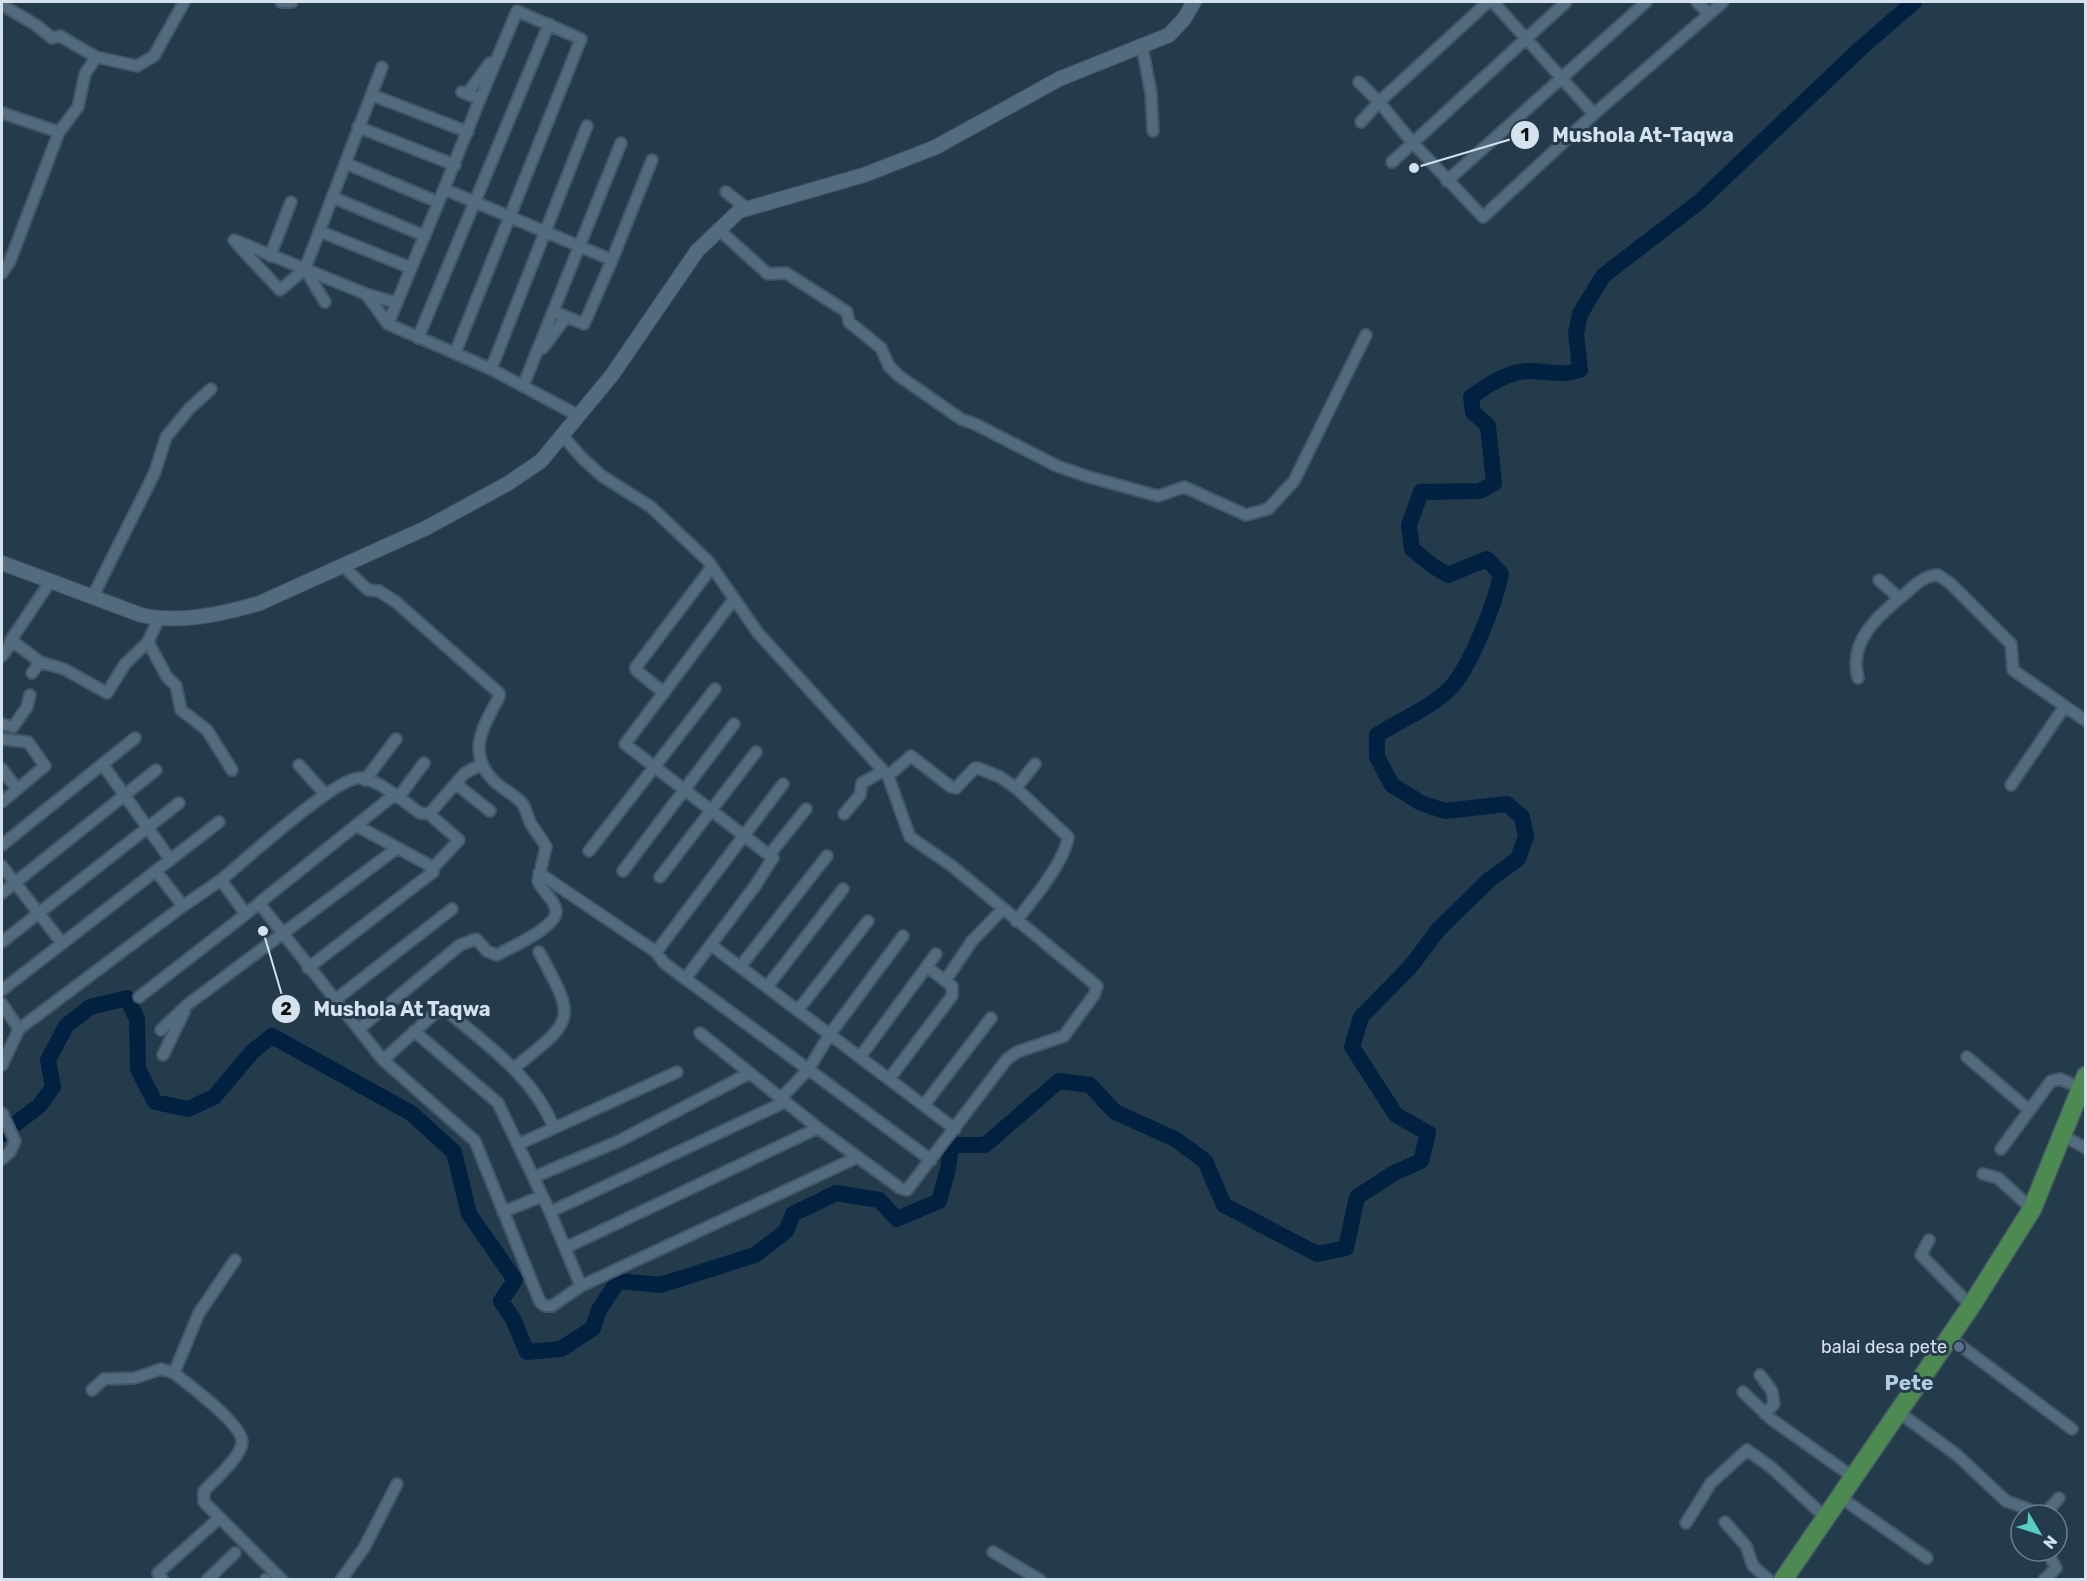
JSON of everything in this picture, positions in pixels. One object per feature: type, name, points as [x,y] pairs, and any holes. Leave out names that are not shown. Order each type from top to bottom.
[{"type":"main road","points":[[1783,1580],[1971,1306],[2032,1209],[2083,1082]]},
{"type":"street","points":[[2,5],[36,25],[52,38],[63,36],[96,57],[128,65],[146,63],[160,47],[184,2]]},
{"type":"street","points":[[280,2],[292,2]]},
{"type":"street","points":[[2,563],[141,615],[159,618],[232,611],[288,592],[426,528],[507,484],[541,461],[612,375],[697,251],[732,216],[746,208],[864,175],[914,157],[1059,79],[1170,35],[1184,19],[1194,2]]},
{"type":"street","points":[[1361,122],[1379,102],[1488,2]]},
{"type":"street","points":[[1493,2],[1594,114]]},
{"type":"street","points":[[1392,162],[1566,2]]},
{"type":"street","points":[[1447,181],[1561,76],[1646,2]]},
{"type":"street","points":[[1697,2],[1709,14]]},
{"type":"street","points":[[1359,82],[1447,181],[1483,217],[1594,114],[1723,2]]},
{"type":"street","points":[[388,324],[517,11],[579,36],[581,44],[455,353]]},
{"type":"street","points":[[418,338],[549,24]]},
{"type":"street","points":[[1142,46],[1151,93],[1153,131]]},
{"type":"street","points":[[480,99],[465,93],[499,50]]},
{"type":"street","points":[[2,273],[10,261],[59,132],[78,107],[85,74],[96,57]]},
{"type":"street","points":[[382,67],[305,269],[280,290],[234,240],[270,256],[305,269],[366,294],[397,303]]},
{"type":"street","points":[[372,95],[468,132]]},
{"type":"street","points":[[2,113],[59,132]]},
{"type":"street","points":[[491,369],[587,126]]},
{"type":"street","points":[[358,127],[454,165]]},
{"type":"street","points":[[523,386],[621,143]]},
{"type":"street","points":[[553,311],[584,324],[652,160]]},
{"type":"street","points":[[345,163],[438,202]]},
{"type":"street","points":[[444,189],[612,260]]},
{"type":"street","points":[[726,192],[746,208]]},
{"type":"street","points":[[332,197],[425,236]]},
{"type":"street","points":[[270,256],[291,202]]},
{"type":"street","points":[[718,229],[768,274],[786,273],[847,312],[849,322],[881,348],[889,366],[899,376],[961,419],[976,424],[1057,466],[1089,477],[1158,496],[1184,487],[1246,515],[1268,509],[1294,481],[1366,335]]},
{"type":"street","points":[[319,231],[411,268]]},
{"type":"street","points":[[305,269],[325,302]]},
{"type":"street","points":[[366,294],[388,324],[491,369],[579,416]]},
{"type":"street","points":[[535,358],[567,317]]},
{"type":"street","points":[[93,596],[155,472],[166,437],[190,408],[211,389]]},
{"type":"street","points":[[563,436],[582,459],[602,476],[651,507],[712,567],[758,633],[885,774],[910,837],[952,866],[1002,910],[1096,983],[1097,989],[1064,1036],[1017,1052],[1007,1059],[910,1188],[903,1190],[748,1074],[700,1033]]},
{"type":"street","points":[[342,565],[368,590],[380,591],[396,602],[496,688],[499,697],[485,719],[478,744],[482,764],[491,777],[523,805],[530,822],[543,842],[545,854],[539,873],[540,886],[556,908],[555,915],[544,928],[497,955],[488,951],[476,939],[460,945],[360,1028]]},
{"type":"street","points":[[664,693],[636,670],[636,667],[712,567]]},
{"type":"street","points":[[1858,678],[1855,660],[1863,636],[1872,624],[1899,598],[1928,577],[1938,575],[1944,578],[2010,642],[2013,670],[2085,721]]},
{"type":"street","points":[[1879,580],[1899,598]]},
{"type":"street","points":[[2,656],[12,642],[12,636],[50,582]]},
{"type":"street","points":[[685,979],[771,864],[773,858],[683,791],[625,744],[735,599]]},
{"type":"street","points":[[12,642],[40,662],[64,669],[107,693],[124,666],[148,642],[159,618]]},
{"type":"street","points":[[148,642],[167,677],[176,686],[178,707],[207,730],[231,770]]},
{"type":"street","points":[[32,673],[40,662]]},
{"type":"street","points":[[589,851],[715,689]]},
{"type":"street","points":[[2,724],[13,727],[18,723],[30,695]]},
{"type":"street","points":[[2011,785],[2065,706]]},
{"type":"street","points":[[623,871],[734,724]]},
{"type":"street","points":[[2,845],[135,738]]},
{"type":"street","points":[[2,739],[28,742],[44,761],[43,769],[2,802]]},
{"type":"street","points":[[365,780],[396,739]]},
{"type":"street","points":[[660,877],[756,752]]},
{"type":"street","points":[[844,814],[860,795],[862,783],[885,774],[911,756],[951,787],[956,788],[975,768],[1000,777],[1016,788],[1068,837],[1063,852],[1042,888],[1016,921]]},
{"type":"street","points":[[139,997],[396,796],[424,763]]},
{"type":"street","points":[[429,814],[465,773],[482,764]]},
{"type":"street","points":[[1016,788],[1035,764]]},
{"type":"street","points":[[103,765],[170,859]]},
{"type":"street","points":[[299,765],[325,794]]},
{"type":"street","points":[[2,769],[16,789]]},
{"type":"street","points":[[2,893],[156,770]]},
{"type":"street","points":[[2,1065],[7,1043],[19,1029],[221,880],[325,794],[348,781],[365,780],[396,796],[420,813],[429,814],[459,840],[433,868],[430,875],[308,968]]},
{"type":"street","points":[[456,784],[490,811]]},
{"type":"street","points":[[656,952],[783,784]]},
{"type":"street","points":[[2,942],[179,803]]},
{"type":"street","points":[[770,854],[806,808]]},
{"type":"street","points":[[2,990],[219,822]]},
{"type":"street","points":[[357,826],[433,868]]},
{"type":"street","points":[[161,1030],[187,1005],[396,849]]},
{"type":"street","points":[[740,967],[827,856]]},
{"type":"street","points":[[2,866],[62,943]]},
{"type":"street","points":[[156,871],[183,906]]},
{"type":"street","points":[[539,873],[656,952],[664,963],[685,979],[931,1160]]},
{"type":"street","points":[[221,880],[246,914]]},
{"type":"street","points":[[767,987],[843,890]]},
{"type":"street","points":[[259,903],[308,968],[360,1028],[383,1060],[475,1140],[540,1302],[545,1306],[552,1306],[581,1286],[858,1157]]},
{"type":"street","points":[[335,1000],[452,909]]},
{"type":"street","points":[[945,981],[972,941],[1002,910]]},
{"type":"street","points":[[798,1010],[867,921]]},
{"type":"street","points":[[550,1212],[782,1100],[808,1070],[830,1034],[903,936]]},
{"type":"street","points":[[711,945],[955,1129]]},
{"type":"street","points":[[514,1068],[555,1034],[565,1012],[564,996],[539,952]]},
{"type":"street","points":[[860,1057],[936,954]]},
{"type":"street","points":[[890,1079],[952,996],[952,986],[927,967]]},
{"type":"street","points":[[2,1004],[19,1029]]},
{"type":"street","points":[[163,1055],[187,1005]]},
{"type":"street","points":[[383,1060],[435,1013],[447,1011],[514,1068],[537,1093],[554,1128]]},
{"type":"street","points":[[924,1105],[991,1018]]},
{"type":"street","points":[[414,1031],[498,1103],[550,1212],[581,1286]]},
{"type":"street","points":[[1967,1057],[2029,1110]]},
{"type":"street","points":[[519,1144],[677,1072]]},
{"type":"street","points":[[534,1177],[619,1141],[748,1074]]},
{"type":"street","points":[[2001,1149],[2055,1079],[2083,1082]]},
{"type":"street","points":[[2,1114],[14,1136],[14,1147],[2,1159]]},
{"type":"street","points":[[565,1248],[818,1128]]},
{"type":"street","points":[[2063,1136],[2085,1148]]},
{"type":"street","points":[[1983,1174],[1998,1178],[2032,1209]]},
{"type":"street","points":[[503,1212],[542,1196]]},
{"type":"street","points":[[1929,1240],[1921,1255],[1971,1306]]},
{"type":"street","points":[[174,1373],[199,1313],[235,1260]]},
{"type":"street","points":[[1949,1337],[2072,1429]]},
{"type":"street","points":[[92,1390],[104,1379],[135,1378],[161,1369],[174,1373],[213,1405],[241,1434],[242,1443],[239,1452],[204,1491],[204,1502],[282,1580]]},
{"type":"street","points":[[1760,1375],[1772,1391],[1774,1398],[1774,1404],[1766,1414]]},
{"type":"street","points":[[1743,1392],[1766,1414],[1853,1477]]},
{"type":"street","points":[[1897,1411],[1957,1455],[2006,1501],[2012,1503]]},
{"type":"street","points":[[1686,1523],[1711,1483],[1747,1450],[1772,1468],[1826,1518]]},
{"type":"street","points":[[340,1580],[364,1548],[397,1484]]},
{"type":"street","points":[[1840,1497],[1927,1558]]},
{"type":"street","points":[[2055,1503],[2060,1498]]},
{"type":"street","points":[[163,1580],[158,1574],[216,1522]]},
{"type":"street","points":[[1725,1522],[1746,1546],[1753,1566],[1769,1580]]},
{"type":"street","points":[[993,1552],[1040,1580]]},
{"type":"street","points":[[207,1580],[235,1553]]},
{"type":"street","points":[[2044,1580],[2056,1568],[2053,1563]]},
{"type":"waterway","points":[[2,1134],[39,1106],[53,1087],[48,1060],[66,1026],[90,1007],[127,998],[137,1019],[138,1069],[155,1102],[188,1109],[214,1097],[253,1051],[272,1036],[411,1113],[454,1152],[469,1214],[515,1280],[501,1301],[513,1319],[527,1352],[561,1349],[593,1328],[599,1310],[618,1281],[660,1285],[755,1255],[786,1231],[793,1214],[836,1193],[879,1200],[897,1219],[939,1201],[948,1169],[951,1145],[985,1145],[1059,1081],[1090,1085],[1115,1112],[1175,1139],[1205,1161],[1224,1205],[1317,1254],[1346,1248],[1357,1197],[1394,1173],[1421,1161],[1428,1133],[1396,1115],[1352,1047],[1361,1017],[1411,966],[1438,930],[1489,880],[1518,859],[1526,836],[1522,817],[1507,804],[1445,811],[1421,803],[1392,785],[1377,757],[1377,735],[1428,705],[1454,684],[1469,660],[1482,631],[1501,574],[1487,559],[1448,575],[1412,549],[1409,525],[1421,492],[1480,491],[1494,483],[1488,426],[1473,412],[1471,397],[1508,375],[1524,371],[1562,373],[1580,370],[1576,333],[1580,314],[1603,276],[1699,202],[1861,48],[1914,2]]},
{"type":"place","name":"Mushola At-Taqwa","points":[[1414,168]]},
{"type":"place","name":"Mushola At Taqwa","points":[[263,931]]},
{"type":"place","name":"balai desa pete","points":[[1959,1347]]},
{"type":"district","name":"Pete","points":[[1909,1382]]}]
